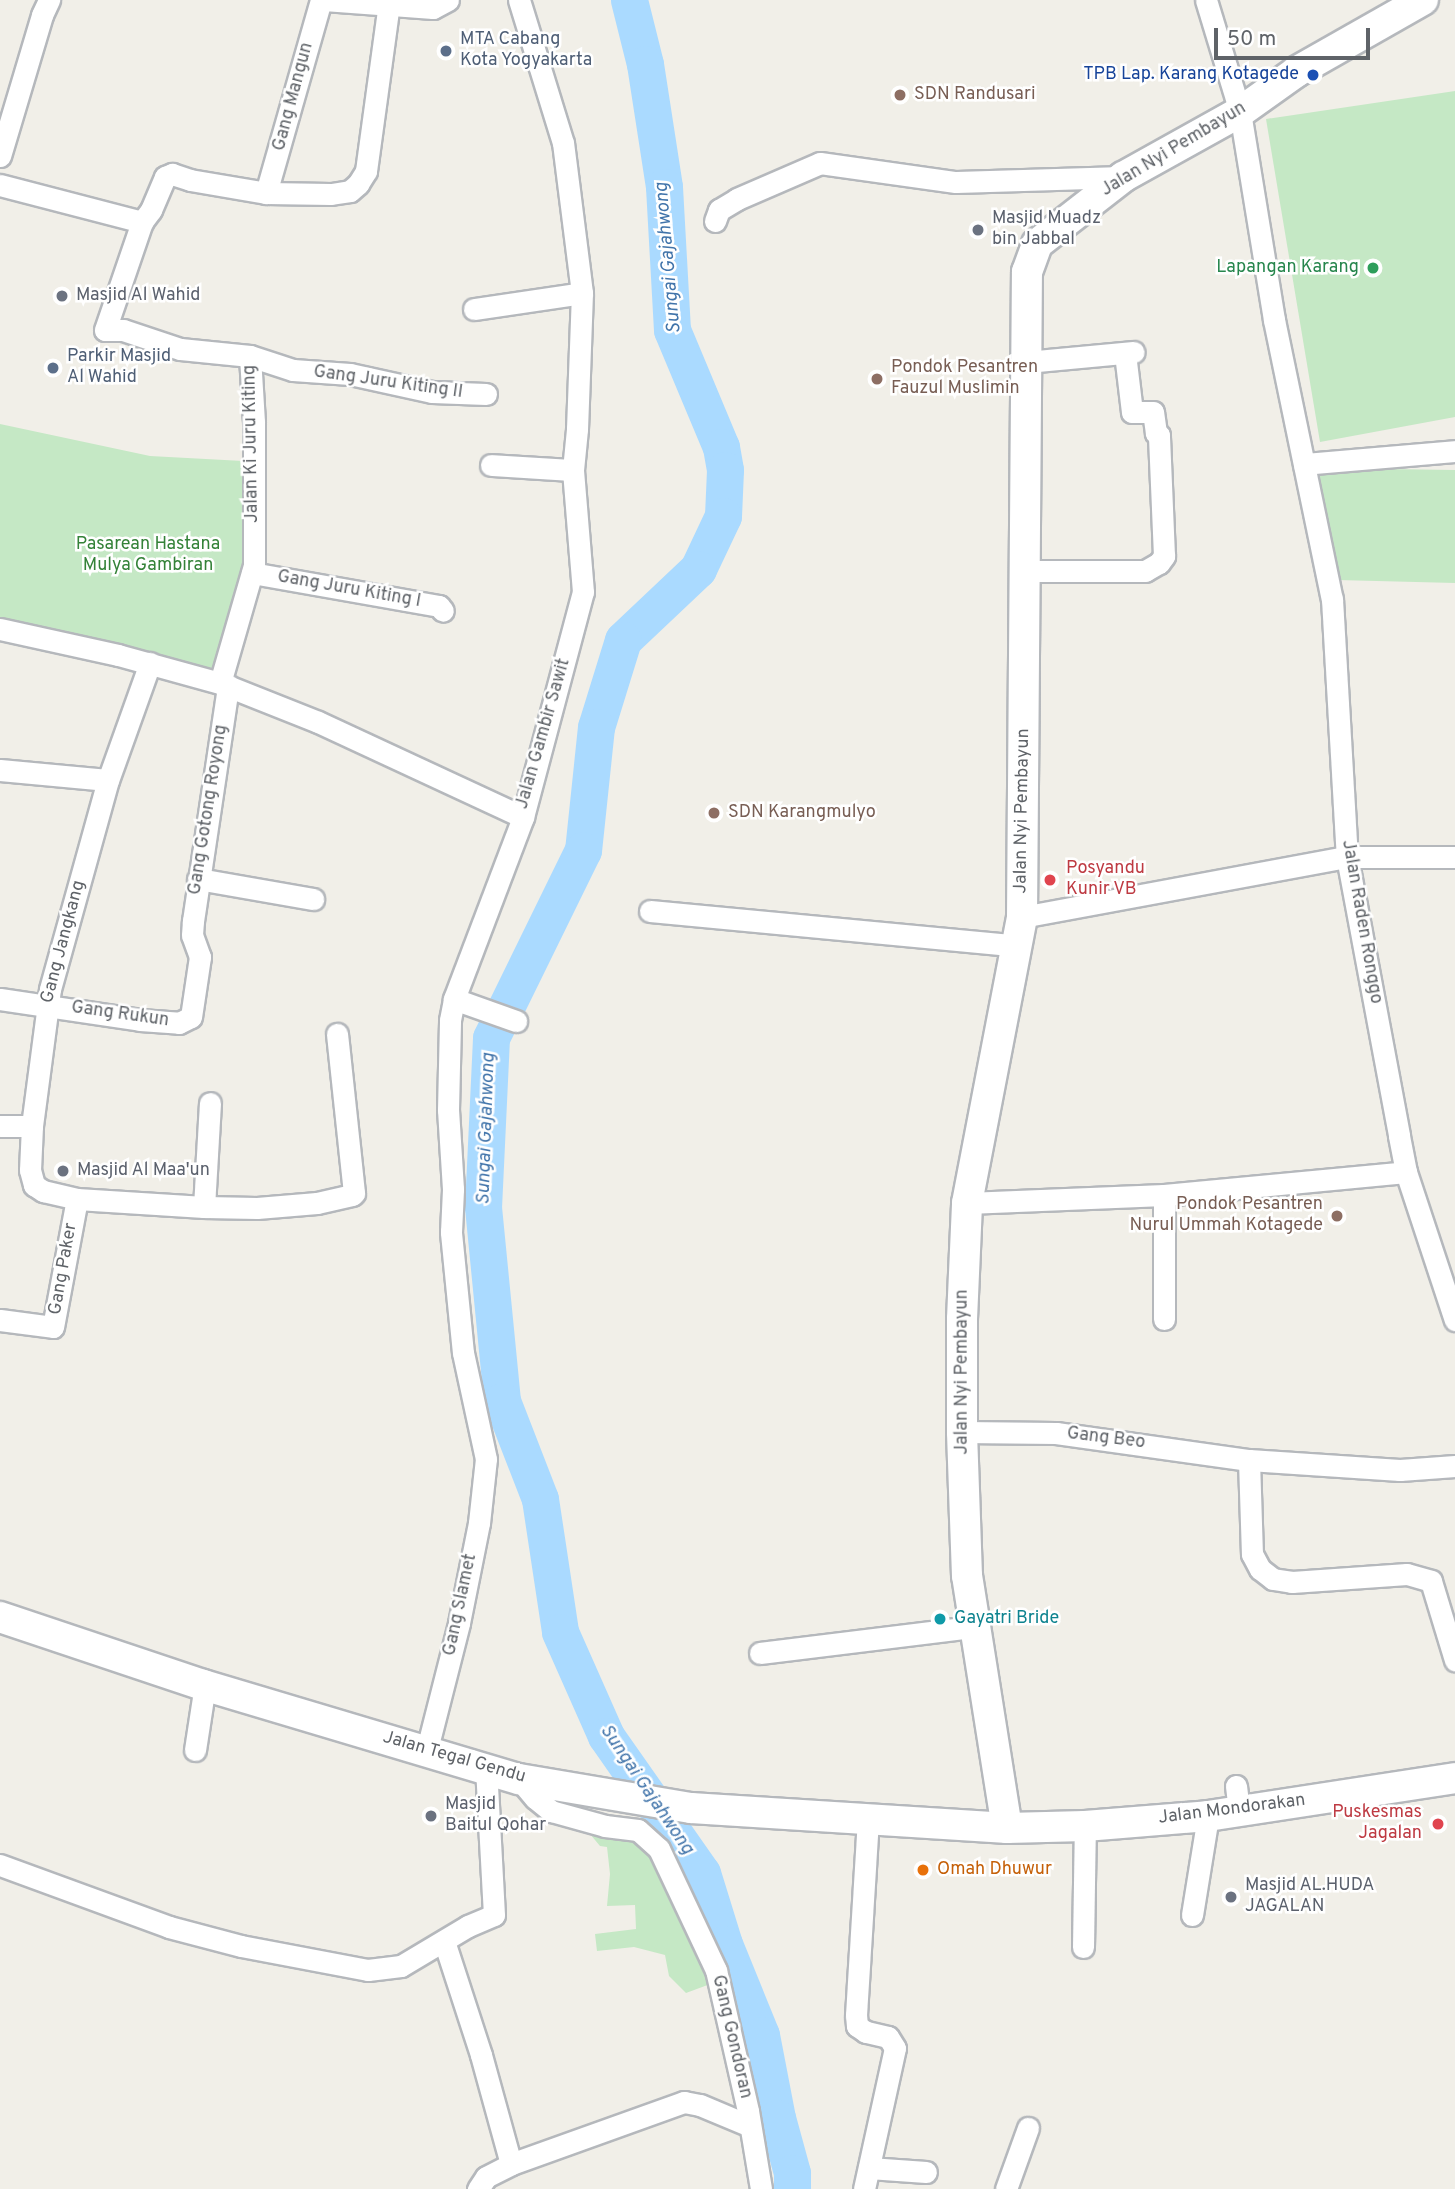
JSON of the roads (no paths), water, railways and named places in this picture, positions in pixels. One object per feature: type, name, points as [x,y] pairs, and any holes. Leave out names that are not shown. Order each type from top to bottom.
[{"type":"street","points":[[0,156],[42,15],[49,0]]},
{"type":"street","points":[[322,0],[433,8],[448,0]]},
{"type":"street","name":"Gang Mangun","points":[[266,193],[322,0]]},
{"type":"street","name":"Jalan Gambir Sawit","points":[[0,629],[150,663],[224,684],[318,722],[523,817],[583,592],[573,470],[582,293],[563,143],[519,0]]},
{"type":"street","name":"Jalan Raden Ronggo","points":[[1206,0],[1240,112],[1274,320],[1332,599],[1347,857],[1399,1136],[1406,1172],[1455,1320]]},
{"type":"street","name":"Jalan Nyi Pembayun","points":[[1007,1828],[967,1576],[962,1432],[967,1203],[1020,932],[1025,686],[1023,571],[1027,272],[1037,244],[1123,177],[1240,112],[1296,72],[1423,0]]},
{"type":"street","points":[[0,185],[142,222],[151,210],[163,179],[172,174],[190,180],[266,193],[331,194],[350,191],[366,171],[388,3]]},
{"type":"street","points":[[715,221],[719,211],[730,203],[786,175],[820,163],[956,182],[1123,177]]},
{"type":"street","name":"Jalan Ki Juru Kiting","points":[[142,222],[105,330],[123,330],[180,349],[250,356],[254,422],[252,573],[224,684]]},
{"type":"street","points":[[474,309],[582,293]]},
{"type":"street","points":[[1023,571],[1145,571],[1159,563],[1164,556],[1159,435],[1156,433],[1153,412],[1132,412],[1130,353],[1026,362]]},
{"type":"street","name":"Gang Juru Kiting II","points":[[250,356],[293,370],[350,374],[432,392],[485,394]]},
{"type":"street","points":[[1304,464],[1455,451]]},
{"type":"street","points":[[491,465],[573,470]]},
{"type":"street","name":"Gang Juru Kiting I","points":[[252,573],[439,606],[443,611]]},
{"type":"street","name":"Gang Jangkang","points":[[77,1199],[43,1191],[34,1185],[30,1170],[32,1126],[46,1004],[108,780],[150,663]]},
{"type":"street","name":"Gang Gotong Royong","points":[[192,935],[224,684]]},
{"type":"street","points":[[0,770],[108,780]]},
{"type":"street","name":"Gang Slamet","points":[[427,1749],[459,1623],[479,1523],[486,1459],[463,1353],[452,1232],[453,1189],[448,1110],[450,1020],[523,817]]},
{"type":"street","points":[[650,911],[1020,932],[1347,857],[1455,857]]},
{"type":"street","points":[[198,879],[313,899]]},
{"type":"street","name":"Gang Rukun","points":[[46,1004],[140,1020],[184,1022],[194,1011],[200,957],[192,935]]},
{"type":"street","points":[[0,999],[46,1004]]},
{"type":"street","points":[[456,999],[513,1020]]},
{"type":"street","points":[[77,1199],[204,1207],[269,1207],[317,1203],[355,1193],[337,1034]]},
{"type":"street","points":[[204,1207],[210,1103]]},
{"type":"street","points":[[0,1126],[32,1126]]},
{"type":"street","points":[[1373,1175],[1394,1151],[1399,1136]]},
{"type":"street","points":[[967,1203],[1164,1195],[1406,1172]]},
{"type":"street","points":[[1164,1195],[1164,1319]]},
{"type":"street","name":"Gang Paker","points":[[0,1320],[54,1327],[77,1199]]},
{"type":"street","name":"Gang Beo","points":[[962,1432],[1056,1433],[1249,1460],[1401,1469],[1455,1466]]},
{"type":"street","points":[[1249,1460],[1252,1554],[1260,1569],[1273,1579],[1292,1582],[1407,1574],[1431,1581],[1455,1660]]},
{"type":"street","name":"Jalan Tegal Gendu","points":[[0,1617],[205,1685],[427,1749],[519,1779],[691,1808],[868,1827],[1007,1828]]},
{"type":"street","points":[[760,1653],[973,1627]]},
{"type":"street","points":[[195,1750],[205,1685]]},
{"type":"street","points":[[0,1865],[169,1927],[241,1946],[368,1970],[401,1966],[494,1915],[486,1769]]},
{"type":"street","name":"Jalan Mondorakan","points":[[1007,1828],[1085,1826],[1208,1816],[1238,1798],[1455,1778]]},
{"type":"street","name":"Gang Gondoran","points":[[519,1779],[535,1798],[551,1811],[605,1826],[638,1830],[659,1849],[716,1970],[761,2189]]},
{"type":"street","points":[[1192,1915],[1208,1816]]},
{"type":"street","points":[[1083,1947],[1085,1826]]},
{"type":"street","points":[[864,2189],[888,2083],[893,2042],[888,2037],[866,2032],[857,2026],[868,1827]]},
{"type":"street","points":[[444,1941],[481,2055],[511,2164]]},
{"type":"street","points":[[478,2189],[486,2177],[511,2164],[684,2102],[700,2105],[750,2126]]},
{"type":"street","points":[[1006,2189],[1028,2127]]},
{"type":"street","points":[[869,2168],[926,2172]]},
{"type":"waterway","name":"Sungai Gajahwong","points":[[629,0],[645,64],[664,187],[672,330],[721,447],[725,470],[723,516],[698,569],[623,640],[596,727],[583,850],[491,1038],[483,1207],[502,1401],[540,1499],[560,1632],[606,1736],[702,1873],[724,1944],[761,2035],[777,2118],[792,2173],[792,2189]]},
{"type":"place","name":"MTA Cabang Kota Yogyakarta","points":[[446,51]]},
{"type":"place","name":"TPB Lap. Karang Kotagede","points":[[1313,75]]},
{"type":"place","name":"SDN Randusari","points":[[900,95]]},
{"type":"place","name":"Masjid Muadz bin Jabbal","points":[[978,230]]},
{"type":"place","name":"Lapangan Karang","points":[[1373,268]]},
{"type":"place","name":"Masjid Al Wahid","points":[[62,296]]},
{"type":"place","name":"Parkir Masjid Al Wahid","points":[[53,368]]},
{"type":"place","name":"Pondok Pesantren Fauzul Muslimin","points":[[877,379]]},
{"type":"place","name":"SDN Karangmulyo","points":[[714,813]]},
{"type":"place","name":"Posyandu Kunir VB","points":[[1050,880]]},
{"type":"place","name":"Masjid Al Maa'un","points":[[63,1171]]},
{"type":"place","name":"Pondok Pesantren Nurul Ummah Kotagede","points":[[1337,1216]]},
{"type":"place","name":"Gayatri Bride","points":[[940,1619]]},
{"type":"place","name":"Masjid Baitul Qohar","points":[[431,1816]]},
{"type":"place","name":"Puskesmas Jagalan","points":[[1438,1824]]},
{"type":"place","name":"Omah Dhuwur","points":[[923,1870]]},
{"type":"place","name":"Masjid AL.HUDA JAGALAN","points":[[1231,1897]]},
{"type":"park label","name":"Pasarean Hastana Mulya Gambiran","points":[[148,556]]}]
